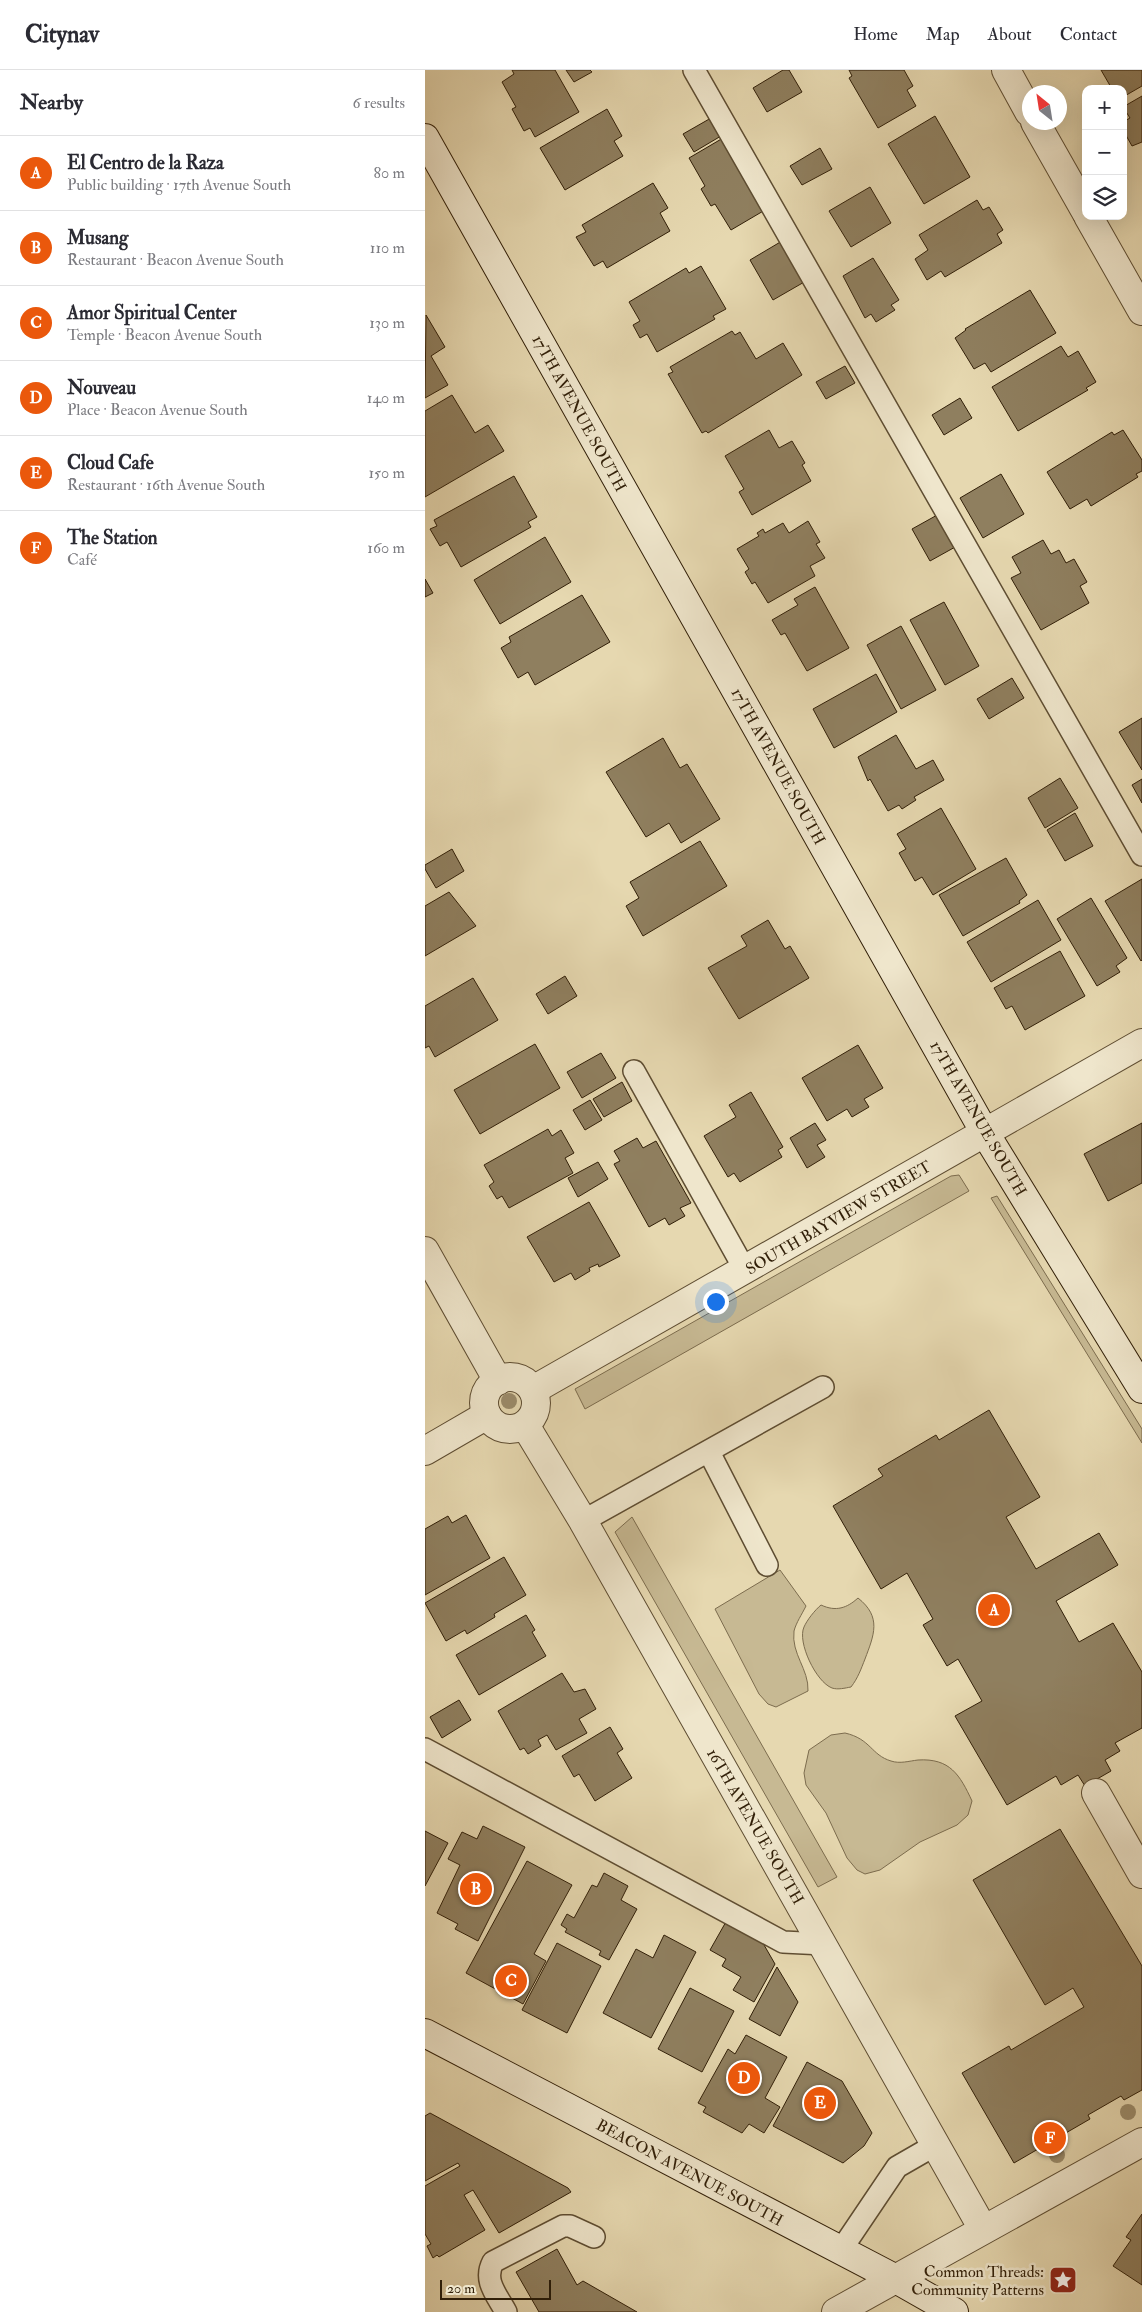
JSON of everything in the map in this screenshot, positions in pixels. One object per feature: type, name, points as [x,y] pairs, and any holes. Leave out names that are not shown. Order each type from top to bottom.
[{"type":"street","points":[[1006,70],[1022,99]]},
{"type":"street","points":[[1040,130],[1082,205]]},
{"type":"street","name":"17TH AVENUE SOUTH","points":[[425,138],[985,1133],[1142,1389]]},
{"type":"street","points":[[1090,220],[1142,311]]},
{"type":"street","name":"SOUTH BAYVIEW STREET","points":[[533,1390],[1142,1043]]},
{"type":"street","points":[[425,1251],[498,1381]]},
{"type":"street","points":[[509,1377],[517,1378],[524,1381],[533,1390],[537,1402],[536,1410],[525,1425],[517,1429],[500,1428],[487,1415],[485,1398],[488,1390],[498,1381],[509,1377]]},
{"type":"street","points":[[425,1451],[487,1415]]},
{"type":"street","name":"16TH AVENUE SOUTH","points":[[525,1425],[583,1521],[824,1944],[983,2229]]},
{"type":"street","points":[[1096,1793],[1142,1874]]},
{"type":"street","name":"BEACON AVENUE SOUTH","points":[[425,2033],[896,2279],[954,2312]]},
{"type":"street","points":[[836,2312],[1142,2142]]},
{"type":"lane","points":[[694,70],[1142,856]]},
{"type":"lane","points":[[634,1071],[745,1270]]},
{"type":"lane","points":[[583,1521],[823,1387]]},
{"type":"lane","points":[[709,1452],[767,1565]]},
{"type":"lane","points":[[425,1749],[783,1942],[824,1944]]},
{"type":"lane","points":[[841,2250],[897,2167],[937,2144]]},
{"type":"lane","points":[[507,2312],[488,2280],[489,2270],[493,2262],[563,2226],[571,2226],[594,2237]]},
{"type":"shaded area","points":[[959,1175],[969,1191],[585,1409],[575,1389],[951,1176]]},
{"type":"shaded area","points":[[997,1196],[1142,1429],[1142,1443],[991,1198]]},
{"type":"shaded area","points":[[632,1517],[837,1877],[818,1887],[615,1532]]},
{"type":"shaded area","points":[[780,1570],[806,1606],[795,1628],[794,1639],[797,1654],[808,1683],[808,1691],[776,1707],[768,1704],[759,1694],[715,1609]]},
{"type":"shaded area","points":[[858,1598],[866,1605],[873,1619],[874,1627],[871,1642],[856,1680],[851,1687],[832,1688],[820,1678],[809,1661],[803,1642],[804,1627],[811,1615],[821,1605],[841,1608]]},
{"type":"shaded area","points":[[845,1733],[860,1739],[879,1755],[894,1762],[929,1760],[946,1765],[958,1776],[972,1801],[968,1815],[957,1825],[920,1842],[880,1870],[865,1874],[857,1870],[847,1858],[826,1813],[806,1785],[804,1773],[809,1750],[831,1735]]},
{"type":"building","points":[[512,70],[555,70],[579,112],[535,137],[530,128],[524,131],[512,109],[516,107],[502,82],[514,74]]},
{"type":"building","points":[[566,70],[590,70],[592,72],[574,82]]},
{"type":"building","points":[[783,70],[789,70],[802,92],[767,112],[753,88]]},
{"type":"building","points":[[849,70],[904,70],[913,86],[907,90],[916,106],[878,128],[849,78],[852,76]]},
{"type":"building","points":[[1101,70],[1142,70],[1142,86],[1127,95],[1127,85],[1110,85]]},
{"type":"building","points":[[1142,96],[1142,142],[1132,146],[1127,137],[1127,120],[1130,118],[1127,113],[1127,105]]},
{"type":"building","points":[[607,109],[622,136],[614,141],[623,156],[565,190],[540,148]]},
{"type":"building","points":[[935,116],[970,177],[924,204],[888,144]]},
{"type":"building","points":[[711,118],[721,136],[694,152],[683,134]]},
{"type":"building","points":[[723,138],[765,210],[731,230],[715,204],[711,206],[701,189],[705,186],[689,158]]},
{"type":"building","points":[[820,148],[832,169],[802,185],[790,166]]},
{"type":"building","points":[[653,183],[668,208],[660,213],[670,231],[607,268],[603,261],[594,266],[576,237],[586,232],[582,225]]},
{"type":"building","points":[[870,187],[891,223],[851,247],[829,211]]},
{"type":"building","points":[[977,200],[983,210],[989,207],[1003,230],[997,234],[1002,243],[945,277],[941,271],[927,280],[915,259],[928,250],[919,235]]},
{"type":"building","points":[[782,241],[806,281],[773,300],[750,260]]},
{"type":"building","points":[[873,258],[899,300],[891,305],[895,310],[876,322],[871,314],[865,318],[843,276]]},
{"type":"building","points":[[701,266],[726,309],[713,316],[715,319],[657,352],[647,334],[640,338],[633,325],[640,321],[629,302],[686,268],[689,273]]},
{"type":"building","points":[[1030,290],[1056,333],[991,372],[985,363],[974,369],[955,338],[965,329]]},
{"type":"building","points":[[426,315],[445,347],[431,356],[448,385],[425,398]]},
{"type":"building","points":[[732,331],[735,335],[740,332],[756,359],[783,343],[802,375],[708,433],[706,431],[702,433],[668,374],[673,372],[670,367]]},
{"type":"building","points":[[1061,346],[1068,357],[1078,351],[1096,382],[1086,388],[1088,390],[1018,431],[992,387]]},
{"type":"building","points":[[845,366],[855,383],[826,399],[816,382]]},
{"type":"building","points":[[452,395],[475,433],[488,425],[504,451],[425,497],[425,411]]},
{"type":"building","points":[[960,398],[972,418],[944,435],[932,415]]},
{"type":"building","points":[[769,430],[779,448],[792,441],[805,463],[802,465],[811,481],[752,515],[739,492],[744,489],[725,456]]},
{"type":"building","points":[[1123,430],[1142,460],[1142,471],[1136,474],[1138,477],[1091,506],[1087,499],[1070,509],[1047,472],[1112,432],[1114,435]]},
{"type":"building","points":[[1001,474],[1024,514],[983,538],[960,498]]},
{"type":"building","points":[[514,476],[537,517],[528,522],[531,527],[461,567],[447,542],[440,546],[430,529],[437,526],[434,520]]},
{"type":"building","points":[[939,514],[957,546],[930,561],[912,529]]},
{"type":"building","points":[[808,521],[820,542],[816,544],[825,558],[810,566],[815,576],[768,603],[755,582],[752,584],[745,572],[749,569],[737,549],[759,536],[757,533],[763,529],[765,533],[783,523],[789,533]]},
{"type":"building","points":[[545,537],[571,582],[500,624],[474,580]]},
{"type":"building","points":[[1043,540],[1051,554],[1059,550],[1066,563],[1074,559],[1087,582],[1080,586],[1089,603],[1041,630],[1011,578],[1021,573],[1012,557]]},
{"type":"building","points":[[425,579],[433,593],[425,597]]},
{"type":"building","points":[[815,587],[849,648],[807,671],[785,633],[781,635],[772,620],[798,605],[794,599]]},
{"type":"building","points":[[582,595],[610,642],[535,685],[528,672],[518,678],[501,648],[511,642],[509,637]]},
{"type":"building","points":[[944,602],[979,666],[945,685],[910,620]]},
{"type":"building","points":[[901,626],[936,690],[901,709],[867,645]]},
{"type":"building","points":[[876,674],[897,712],[834,748],[813,709]]},
{"type":"building","points":[[1012,678],[1024,698],[989,719],[977,699]]},
{"type":"building","points":[[1142,718],[1142,770],[1119,732]]},
{"type":"building","points":[[896,735],[916,769],[933,760],[944,780],[914,797],[916,800],[902,809],[899,805],[888,811],[870,779],[868,781],[858,757]]},
{"type":"building","points":[[663,738],[680,768],[687,764],[720,819],[681,843],[669,823],[646,837],[606,772]]},
{"type":"building","points":[[1060,778],[1078,808],[1045,828],[1028,798]]},
{"type":"building","points":[[1142,779],[1142,803],[1132,785]]},
{"type":"building","points":[[941,808],[976,869],[933,895],[922,877],[915,881],[899,853],[906,849],[897,834]]},
{"type":"building","points":[[1075,813],[1093,846],[1065,861],[1047,830]]},
{"type":"building","points":[[700,841],[727,886],[643,936],[626,906],[639,898],[630,882]]},
{"type":"building","points":[[452,849],[464,871],[436,888],[425,869],[425,865]]},
{"type":"building","points":[[1006,858],[1027,895],[1019,901],[1020,903],[963,936],[939,895]]},
{"type":"building","points":[[1142,879],[1142,960],[1141,961],[1105,901]]},
{"type":"building","points":[[449,892],[476,926],[425,956],[425,906]]},
{"type":"building","points":[[1091,898],[1127,958],[1116,966],[1120,972],[1097,986],[1057,919]]},
{"type":"building","points":[[1038,900],[1061,940],[991,982],[967,942]]},
{"type":"building","points":[[768,920],[785,949],[790,946],[809,978],[739,1019],[708,968],[747,946],[741,936]]},
{"type":"building","points":[[1060,951],[1085,996],[1025,1030],[1012,1006],[1006,1009],[994,988]]},
{"type":"building","points":[[565,976],[577,996],[548,1014],[536,994]]},
{"type":"building","points":[[473,978],[498,1020],[435,1057],[429,1046],[425,1048],[425,1006]]},
{"type":"building","points":[[535,1044],[560,1088],[480,1134],[454,1090]]},
{"type":"building","points":[[858,1045],[883,1088],[864,1099],[869,1107],[852,1117],[847,1109],[827,1121],[802,1078]]},
{"type":"building","points":[[601,1053],[616,1078],[582,1098],[567,1072]]},
{"type":"building","points":[[622,1082],[632,1101],[604,1117],[593,1099]]},
{"type":"building","points":[[751,1092],[783,1147],[778,1150],[782,1157],[740,1182],[734,1173],[728,1177],[704,1136],[736,1117],[729,1105]]},
{"type":"building","points":[[590,1100],[602,1120],[585,1130],[573,1110]]},
{"type":"building","points":[[815,1123],[826,1140],[817,1145],[825,1157],[807,1168],[790,1138]]},
{"type":"building","points":[[1142,1123],[1142,1183],[1108,1201],[1084,1154]]},
{"type":"building","points":[[548,1129],[552,1136],[561,1130],[574,1153],[565,1158],[573,1173],[509,1208],[502,1196],[497,1199],[489,1186],[494,1182],[484,1165]]},
{"type":"building","points":[[637,1138],[643,1148],[656,1141],[691,1203],[680,1208],[685,1216],[669,1225],[665,1218],[649,1227],[614,1164],[620,1161],[614,1151]]},
{"type":"building","points":[[598,1162],[608,1179],[578,1197],[568,1178]]},
{"type":"building","points":[[589,1202],[620,1256],[599,1267],[598,1264],[589,1268],[590,1271],[575,1280],[571,1273],[554,1282],[527,1237]]},
{"type":"building","points":[[989,1410],[1040,1497],[1006,1517],[1036,1569],[1099,1533],[1118,1565],[1056,1601],[1079,1642],[1113,1623],[1142,1672],[1142,1728],[1115,1743],[1120,1751],[1105,1760],[1111,1771],[1085,1786],[1078,1775],[1061,1785],[1056,1776],[1007,1805],[955,1716],[982,1701],[958,1659],[947,1666],[923,1625],[933,1619],[907,1573],[881,1589],[833,1506],[883,1476],[878,1469],[936,1435],[939,1440]]},
{"type":"building","points":[[466,1515],[490,1558],[425,1595],[425,1529],[448,1516],[452,1523]]},
{"type":"building","points":[[504,1557],[526,1595],[494,1614],[495,1617],[467,1634],[465,1630],[446,1641],[425,1603]]},
{"type":"building","points":[[526,1615],[535,1630],[532,1632],[546,1656],[479,1695],[456,1655]]},
{"type":"building","points":[[562,1673],[574,1692],[585,1689],[596,1709],[579,1719],[587,1733],[556,1750],[547,1735],[538,1740],[541,1746],[528,1754],[524,1748],[520,1750],[498,1711]]},
{"type":"building","points":[[459,1700],[471,1720],[442,1738],[430,1717]]},
{"type":"building","points":[[610,1727],[623,1749],[617,1753],[632,1778],[595,1801],[579,1774],[574,1777],[562,1756]]},
{"type":"building","points":[[483,1826],[525,1847],[478,1941],[455,1929],[458,1924],[437,1913],[460,1865],[448,1859],[462,1832],[477,1839]]},
{"type":"building","points":[[1060,1829],[1142,1966],[1142,2090],[1124,2100],[1121,2096],[1088,2115],[1090,2119],[1014,2163],[962,2073],[1009,2046],[1011,2050],[1084,2007],[1073,1988],[1045,2005],[973,1880]]},
{"type":"building","points":[[425,1831],[448,1843],[425,1886]]},
{"type":"building","points":[[527,1861],[572,1885],[534,1954],[546,1961],[523,2004],[466,1973]]},
{"type":"building","points":[[604,1873],[628,1886],[621,1900],[637,1909],[609,1960],[599,1955],[601,1951],[565,1932],[567,1929],[561,1925],[567,1914],[574,1918],[592,1885],[597,1887]]},
{"type":"building","points":[[727,1920],[760,1938],[775,1964],[754,2002],[733,1990],[741,1977],[722,1966],[726,1959],[710,1950]]},
{"type":"building","points":[[664,1935],[696,1952],[651,2038],[603,2013],[636,1949],[653,1958]]},
{"type":"building","points":[[557,1943],[601,1966],[567,2033],[522,2010]]},
{"type":"building","points":[[777,1967],[798,2002],[780,2036],[749,2019]]},
{"type":"building","points":[[690,1988],[734,2011],[702,2072],[658,2049]]},
{"type":"building","points":[[746,2035],[787,2057],[765,2098],[780,2107],[764,2133],[749,2124],[742,2133],[703,2112],[706,2107],[698,2103],[728,2049],[735,2054]]},
{"type":"building","points":[[807,2062],[842,2081],[872,2133],[864,2146],[843,2163],[773,2126]]},
{"type":"building","points":[[430,2113],[568,2188],[571,2192],[499,2233],[473,2190],[464,2195],[485,2230],[439,2257],[437,2255],[433,2258],[427,2246],[431,2244],[425,2234],[425,2186],[460,2166],[458,2163],[425,2181],[425,2116]]},
{"type":"building","points":[[1142,2214],[1142,2285],[1113,2266],[1131,2240],[1126,2237]]},
{"type":"building","points":[[557,2249],[577,2285],[583,2281],[637,2312],[539,2312],[516,2272]]},
{"type":"place","name":"El Centro de la Raza","points":[[994,1610]]},
{"type":"place","name":"Musang","points":[[476,1889]]},
{"type":"place","name":"Amor Spiritual Center","points":[[511,1981]]},
{"type":"place","name":"Nouveau","points":[[744,2078]]},
{"type":"place","name":"Cloud Cafe","points":[[820,2103]]},
{"type":"place","name":"The Station","points":[[1050,2138]]},
{"type":"place","name":"Common Threads: Community Patterns","points":[[1063,2280]]}]
